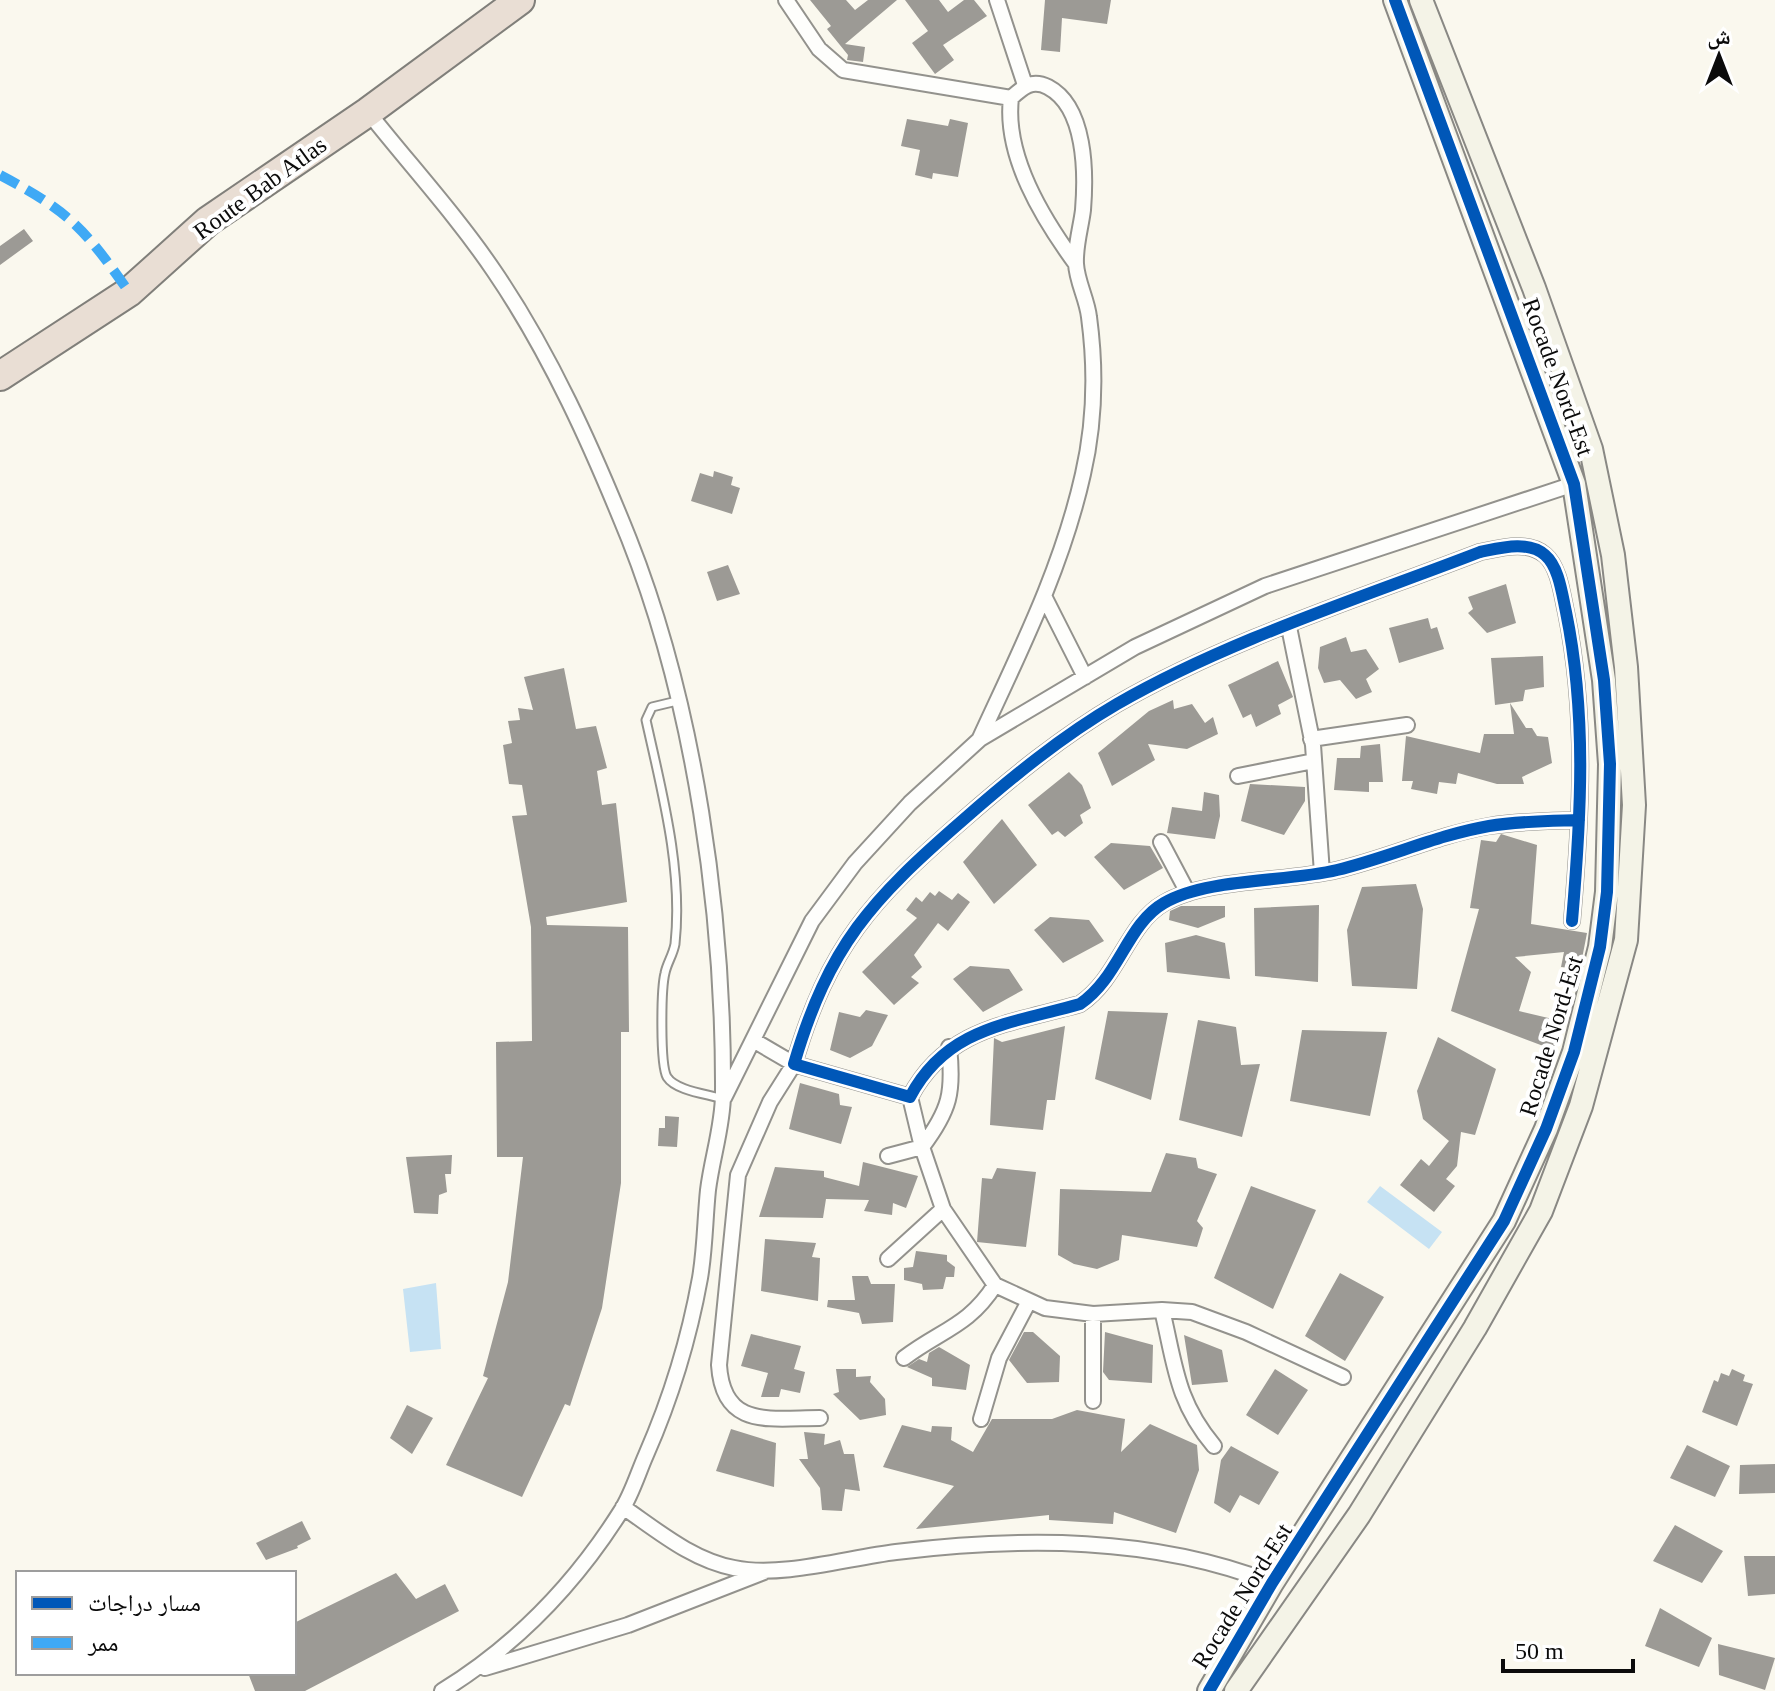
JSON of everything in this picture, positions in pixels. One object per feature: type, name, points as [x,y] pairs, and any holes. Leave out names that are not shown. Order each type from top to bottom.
[{"type":"highway","name":"Route Bab Atlas","points":[[0,376],[129,292],[208,221],[368,112],[520,0]]},
{"type":"street","points":[[786,0],[819,49],[843,70],[1011,98]]},
{"type":"street","points":[[997,0],[1025,85]]},
{"type":"street","name":"Rocade Nord-Est","points":[[1209,1691],[1272,1583],[1504,1221],[1546,1129],[1574,1052],[1602,933],[1607,892],[1610,764],[1595,601],[1574,484],[1395,0]]},
{"type":"street","name":"Rocade Nord-Est","points":[[1236,1691],[1384,1475],[1475,1328],[1541,1211],[1581,1106],[1626,940],[1634,805],[1626,667],[1613,555],[1591,449],[1534,288],[1421,0]]},
{"type":"street","points":[[980,739],[1045,598],[1066,543],[1092,425],[1094,374],[1089,314],[1076,264],[1049,227],[1022,166],[1011,125],[1011,98],[1025,85],[1041,84],[1057,92],[1078,132],[1083,208],[1076,264]]},
{"type":"street","points":[[368,112],[459,221],[527,322],[628,537],[647,591],[677,701],[712,882],[723,1099],[708,1189],[701,1274],[688,1334],[656,1432],[623,1507],[562,1590],[521,1633],[477,1670],[442,1691]]},
{"type":"street","points":[[723,1099],[812,921],[855,863],[910,803],[980,739],[1135,647],[1265,586],[1574,484]]},
{"type":"street","points":[[820,1418],[748,1415],[729,1405],[721,1389],[719,1365],[738,1175],[770,1102],[794,1064],[818,990],[841,948],[868,910],[930,849],[1009,780],[1117,704],[1202,661],[1480,552],[1507,546],[1529,548],[1545,555],[1555,569],[1562,593],[1577,668],[1582,740],[1572,921]]},
{"type":"street","points":[[1045,598],[1085,677]]},
{"type":"street","points":[[1289,627],[1314,761],[1322,873]]},
{"type":"street","points":[[1311,739],[1407,725]]},
{"type":"street","points":[[1238,776],[1314,761]]},
{"type":"street","points":[[1343,1377],[1219,1320],[1192,1312],[1162,1310],[1093,1314],[1028,1303],[995,1285],[943,1209],[922,1147],[910,1097],[931,1063],[949,1047],[974,1034],[1080,1004],[1107,981],[1149,916],[1164,903],[1188,893],[1322,873],[1485,827],[1579,820]]},
{"type":"street","points":[[1161,842],[1188,893]]},
{"type":"street","points":[[753,1040],[794,1064],[910,1097]]},
{"type":"street","points":[[888,1156],[922,1147],[946,1110],[951,1094],[949,1047]]},
{"type":"street","points":[[888,1259],[943,1209]]},
{"type":"street","points":[[904,1358],[930,1338],[971,1317],[995,1285]]},
{"type":"street","points":[[981,1419],[999,1358],[1028,1303]]},
{"type":"street","points":[[1162,1310],[1182,1398],[1192,1420],[1214,1446]]},
{"type":"street","points":[[1093,1314],[1093,1401]]},
{"type":"street","points":[[623,1507],[690,1552],[715,1564],[767,1571]]},
{"type":"street","points":[[477,1670],[628,1625],[767,1571],[903,1551],[996,1543],[1067,1543],[1141,1549],[1240,1570],[1272,1583]]},
{"type":"lane","points":[[677,701],[652,707],[646,720],[671,844],[675,889],[675,945],[665,973],[663,1060],[666,1075],[674,1085],[723,1099]]},
{"type":"water","points":[[1380,1186],[1442,1232],[1429,1249],[1367,1202]]},
{"type":"water","points":[[436,1283],[441,1349],[410,1352],[403,1289]]},
{"type":"building","points":[[810,0],[846,0],[855,10],[868,0],[897,0],[845,44],[865,47],[863,62],[847,60],[848,55],[827,29],[831,26]]},
{"type":"building","points":[[905,0],[939,0],[948,12],[964,0],[974,0],[987,16],[943,45],[954,60],[935,74],[912,43],[928,31]]},
{"type":"building","points":[[1045,0],[1111,0],[1107,24],[1062,18],[1060,52],[1041,50]]},
{"type":"building","points":[[907,119],[948,126],[950,119],[968,123],[958,177],[933,173],[932,179],[915,175],[920,150],[901,146]]},
{"type":"building","points":[[24,229],[33,241],[0,265],[0,246]]},
{"type":"building","points":[[714,471],[733,477],[731,485],[740,488],[732,514],[691,501],[700,473],[713,477]]},
{"type":"building","points":[[728,565],[740,594],[717,601],[707,572]]},
{"type":"building","points":[[1506,584],[1516,623],[1487,633],[1468,613],[1473,609],[1468,597]]},
{"type":"building","points":[[1428,618],[1431,629],[1437,627],[1444,649],[1399,663],[1389,628]]},
{"type":"building","points":[[1346,637],[1351,652],[1366,649],[1379,669],[1366,679],[1372,692],[1356,699],[1340,680],[1324,683],[1318,668],[1320,647]]},
{"type":"building","points":[[1543,656],[1544,687],[1525,690],[1523,701],[1495,705],[1491,658]]},
{"type":"building","points":[[1278,661],[1293,697],[1278,705],[1281,714],[1256,727],[1251,714],[1243,718],[1228,685]]},
{"type":"building","points":[[564,668],[576,729],[596,726],[607,768],[597,771],[602,805],[616,803],[627,902],[546,917],[547,925],[628,927],[629,1032],[621,1032],[621,1183],[602,1308],[570,1406],[565,1404],[522,1497],[446,1465],[488,1378],[483,1376],[508,1282],[523,1157],[497,1157],[496,1042],[532,1041],[531,927],[512,816],[527,815],[522,785],[509,784],[503,745],[512,743],[508,721],[520,720],[518,708],[533,710],[524,677]]},
{"type":"building","points":[[1173,700],[1174,709],[1192,704],[1205,723],[1213,717],[1218,734],[1187,749],[1148,744],[1155,760],[1112,786],[1098,753],[1149,711]]},
{"type":"building","points":[[1510,703],[1526,728],[1532,728],[1537,736],[1548,737],[1552,763],[1522,777],[1524,784],[1497,784],[1458,773],[1456,784],[1439,782],[1437,794],[1411,789],[1413,781],[1402,781],[1406,736],[1480,753],[1484,734],[1514,734]]},
{"type":"building","points":[[1380,744],[1383,782],[1369,782],[1369,792],[1334,790],[1337,758],[1360,758],[1361,746]]},
{"type":"building","points":[[1069,772],[1082,785],[1091,808],[1080,815],[1083,823],[1065,837],[1058,831],[1052,835],[1028,805]]},
{"type":"building","points":[[1250,784],[1305,787],[1305,801],[1284,835],[1241,821]]},
{"type":"building","points":[[1204,792],[1219,795],[1220,816],[1215,839],[1167,833],[1172,807],[1202,811]]},
{"type":"building","points":[[1002,819],[1037,865],[994,904],[963,862]]},
{"type":"building","points":[[1501,834],[1537,845],[1531,924],[1587,933],[1580,969],[1561,967],[1564,952],[1515,957],[1531,972],[1519,1011],[1561,1021],[1554,1050],[1451,1011],[1479,909],[1470,908],[1481,840],[1496,842]]},
{"type":"building","points":[[1111,843],[1150,846],[1163,868],[1124,890],[1094,857]]},
{"type":"building","points":[[1416,884],[1423,909],[1417,989],[1352,986],[1347,930],[1362,887]]},
{"type":"building","points":[[939,891],[952,900],[958,893],[970,902],[948,931],[938,923],[914,955],[922,967],[911,977],[919,983],[894,1005],[862,972],[917,918],[906,910],[916,897],[922,902],[930,892],[935,896]]},
{"type":"building","points":[[1319,905],[1318,982],[1255,976],[1254,908]]},
{"type":"building","points":[[1181,906],[1225,906],[1225,917],[1198,928],[1169,920],[1170,911]]},
{"type":"building","points":[[1050,917],[1089,920],[1104,941],[1063,963],[1034,930]]},
{"type":"building","points":[[1196,935],[1225,943],[1230,979],[1167,972],[1165,943]]},
{"type":"building","points":[[970,966],[1009,969],[1023,990],[983,1012],[953,979]]},
{"type":"building","points":[[866,1010],[888,1015],[872,1046],[850,1058],[830,1050],[839,1012],[860,1017]]},
{"type":"building","points":[[1108,1011],[1168,1013],[1151,1100],[1095,1079]]},
{"type":"building","points":[[1198,1020],[1236,1027],[1241,1065],[1260,1064],[1242,1137],[1179,1120]]},
{"type":"building","points":[[1065,1026],[1055,1100],[1047,1100],[1043,1130],[990,1125],[994,1038],[1002,1042]]},
{"type":"building","points":[[1302,1030],[1387,1032],[1370,1116],[1290,1101]]},
{"type":"building","points":[[1438,1037],[1496,1069],[1475,1135],[1461,1132],[1457,1166],[1446,1179],[1455,1186],[1434,1212],[1400,1185],[1421,1159],[1429,1166],[1449,1141],[1423,1119],[1417,1091]]},
{"type":"building","points":[[800,1083],[839,1094],[840,1105],[852,1107],[841,1144],[789,1129]]},
{"type":"building","points":[[665,1116],[679,1117],[677,1147],[658,1146],[659,1128],[665,1128]]},
{"type":"building","points":[[1166,1153],[1196,1158],[1198,1168],[1217,1174],[1197,1221],[1203,1228],[1197,1247],[1122,1235],[1119,1260],[1097,1269],[1074,1264],[1058,1255],[1060,1189],[1151,1192]]},
{"type":"building","points":[[452,1155],[451,1174],[445,1174],[447,1192],[439,1195],[438,1214],[414,1213],[406,1157]]},
{"type":"building","points":[[863,1162],[918,1176],[906,1208],[893,1203],[892,1215],[864,1211],[869,1200],[826,1199],[823,1218],[759,1217],[775,1167],[824,1171],[824,1177],[859,1186]]},
{"type":"building","points":[[997,1168],[1036,1172],[1026,1247],[977,1242],[982,1178],[992,1179]]},
{"type":"building","points":[[1251,1186],[1316,1210],[1273,1309],[1214,1278]]},
{"type":"building","points":[[765,1239],[816,1243],[812,1257],[820,1258],[818,1301],[761,1291]]},
{"type":"building","points":[[916,1251],[947,1255],[947,1261],[955,1267],[954,1277],[946,1277],[943,1289],[923,1290],[922,1284],[904,1280],[904,1268],[913,1267]]},
{"type":"building","points":[[1340,1273],[1384,1297],[1345,1361],[1305,1336]]},
{"type":"building","points":[[852,1276],[868,1276],[871,1284],[895,1284],[893,1322],[862,1324],[859,1313],[827,1307],[828,1300],[855,1300]]},
{"type":"building","points":[[1024,1332],[1033,1332],[1060,1356],[1059,1382],[1027,1383],[1009,1360]]},
{"type":"building","points":[[1105,1332],[1153,1345],[1152,1383],[1109,1380],[1103,1372]]},
{"type":"building","points":[[751,1334],[801,1346],[794,1369],[805,1372],[800,1393],[781,1389],[779,1397],[761,1397],[768,1373],[741,1366]]},
{"type":"building","points":[[1184,1335],[1222,1350],[1228,1382],[1192,1385]]},
{"type":"building","points":[[939,1347],[970,1365],[966,1390],[932,1386],[932,1378],[907,1367],[919,1359],[927,1362],[929,1353]]},
{"type":"building","points":[[836,1369],[856,1369],[856,1377],[871,1376],[870,1382],[885,1399],[886,1415],[860,1420],[833,1394],[839,1392]]},
{"type":"building","points":[[1275,1369],[1308,1390],[1278,1435],[1246,1415]]},
{"type":"building","points":[[1732,1369],[1745,1375],[1743,1381],[1753,1384],[1737,1426],[1702,1412],[1714,1380],[1718,1382],[1721,1373],[1729,1376]]},
{"type":"building","points":[[407,1405],[433,1418],[412,1454],[390,1438]]},
{"type":"building","points":[[1077,1410],[1125,1419],[1121,1452],[1150,1424],[1197,1445],[1199,1470],[1176,1533],[1114,1512],[1113,1524],[1049,1520],[1049,1515],[916,1529],[954,1486],[883,1467],[902,1425],[931,1432],[932,1426],[952,1427],[951,1440],[973,1452],[992,1419],[1052,1419]]},
{"type":"building","points":[[731,1429],[776,1443],[774,1487],[716,1471]]},
{"type":"building","points":[[804,1432],[825,1434],[824,1445],[840,1440],[844,1454],[854,1454],[860,1491],[845,1489],[842,1511],[822,1510],[820,1488],[799,1459],[808,1459]]},
{"type":"building","points":[[1687,1445],[1730,1466],[1715,1497],[1670,1478]]},
{"type":"building","points":[[1231,1446],[1279,1472],[1259,1505],[1240,1495],[1230,1513],[1214,1503],[1221,1460]]},
{"type":"building","points":[[1775,1464],[1775,1493],[1739,1494],[1740,1465]]},
{"type":"building","points":[[302,1521],[311,1539],[298,1548],[266,1560],[256,1543]]},
{"type":"building","points":[[1675,1525],[1723,1551],[1702,1583],[1653,1561]]},
{"type":"building","points":[[1744,1556],[1775,1556],[1775,1594],[1748,1596]]},
{"type":"building","points":[[396,1573],[416,1599],[445,1584],[459,1611],[305,1691],[255,1691],[249,1675],[296,1675],[296,1622]]},
{"type":"building","points":[[1660,1608],[1712,1638],[1699,1667],[1645,1646]]},
{"type":"building","points":[[1718,1644],[1775,1658],[1765,1690],[1719,1675]]},
{"type":"marked path","points":[[0,175],[60,211],[74,223],[129,292]]},
{"type":"cycle path","points":[[1209,1691],[1272,1583],[1504,1221],[1546,1129],[1574,1052],[1600,947],[1607,892],[1610,764],[1604,680],[1574,484],[1395,0]]},
{"type":"cycle path","points":[[1572,921],[1578,843],[1580,804],[1580,727],[1573,651],[1563,597],[1557,574],[1545,555],[1522,546],[1496,549],[1480,552],[1249,640],[1117,704],[1057,744],[963,820],[878,901],[857,927],[822,987],[794,1064],[910,1097],[942,1056],[962,1042],[1005,1024],[1080,1004],[1104,980],[1151,912],[1181,895],[1224,885],[1337,870],[1489,826],[1579,820]]}]
